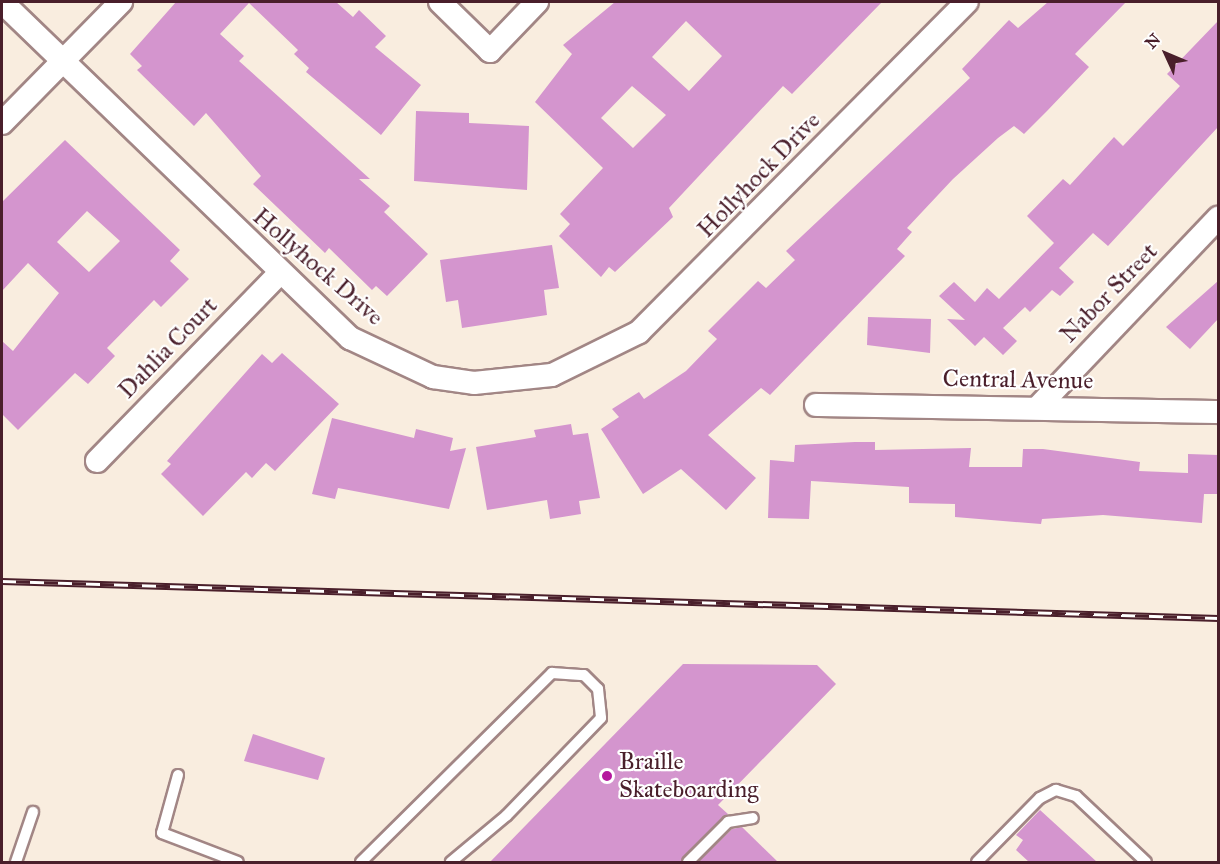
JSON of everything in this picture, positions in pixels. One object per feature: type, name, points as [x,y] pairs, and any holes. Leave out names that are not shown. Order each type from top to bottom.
[{"type":"street","name":"Hollyhock Drive","points":[[2,2],[279,274],[350,338],[433,377],[474,383],[552,375],[646,326],[967,2]]},
{"type":"street","points":[[2,123],[121,2]]},
{"type":"street","points":[[440,2],[490,51],[537,2]]},
{"type":"street","name":"Nabor Street","points":[[1039,406],[1218,218]]},
{"type":"street","name":"Dahlia Court","points":[[97,461],[279,274]]},
{"type":"street","name":"Central Avenue","points":[[816,405],[1039,406],[1218,412]]},
{"type":"lane","points":[[361,862],[552,673],[584,675],[598,688],[601,718],[506,816],[451,862]]},
{"type":"lane","points":[[178,775],[162,833],[238,862]]},
{"type":"lane","points":[[977,862],[1040,798],[1056,790],[1076,796],[1146,862]]},
{"type":"lane","points":[[16,862],[33,812]]},
{"type":"lane","points":[[688,862],[728,822],[753,818]]},
{"type":"building","points":[[176,2],[336,2],[353,17],[359,10],[386,36],[375,47],[421,85],[381,135],[306,72],[309,68],[294,54],[298,50],[249,3],[220,34],[244,56],[239,61],[370,179],[359,179],[390,206],[384,212],[428,254],[387,296],[376,286],[372,290],[329,248],[325,253],[253,184],[261,176],[206,113],[194,126],[137,70],[142,66],[130,54]]},
{"type":"building","points":[[615,2],[882,2],[792,94],[783,86],[669,208],[673,217],[615,272],[609,267],[601,277],[559,236],[570,224],[560,214],[603,168],[535,102],[572,54],[563,45]],"holes":[[[686,21],[722,56],[689,91],[652,57]],[[632,86],[666,115],[633,148],[601,118]]]},
{"type":"building","points":[[1048,2],[1126,2],[1075,54],[1089,67],[1047,111],[1024,134],[1014,126],[953,179],[907,228],[912,232],[897,249],[905,256],[770,395],[761,388],[708,435],[756,478],[726,510],[681,469],[643,494],[601,429],[619,417],[612,409],[639,392],[644,399],[686,371],[717,339],[708,331],[758,281],[766,288],[795,260],[786,251],[970,78],[962,69],[1009,20],[1018,28]]},
{"type":"building","points":[[1218,21],[1218,127],[1108,246],[1093,233],[1059,268],[1074,282],[1060,296],[1052,290],[1030,312],[1025,307],[1003,328],[1017,341],[1003,355],[984,337],[975,346],[947,319],[965,320],[939,296],[954,282],[975,302],[987,288],[999,299],[1054,243],[1027,216],[1063,179],[1070,185],[1114,137],[1123,146],[1180,86],[1167,74]]},
{"type":"building","points":[[416,111],[469,113],[469,123],[529,126],[527,190],[414,181]]},
{"type":"building","points":[[65,140],[180,250],[170,261],[189,279],[161,307],[154,300],[107,348],[115,356],[88,384],[75,373],[18,430],[2,414],[2,341],[13,351],[59,293],[28,263],[2,291],[2,202]],"holes":[[[87,211],[120,241],[89,272],[57,242]]]},
{"type":"building","points":[[552,245],[559,288],[544,290],[547,315],[462,328],[458,300],[446,302],[440,260]]},
{"type":"building","points":[[1218,281],[1218,319],[1190,349],[1166,327]]},
{"type":"building","points":[[868,317],[931,319],[930,353],[867,345]]},
{"type":"building","points":[[282,353],[339,404],[275,471],[266,463],[252,478],[246,472],[203,516],[161,474],[171,464],[167,461],[262,354],[272,363]]},
{"type":"building","points":[[332,418],[414,438],[416,429],[453,438],[450,451],[466,448],[449,509],[338,488],[335,499],[312,494]]},
{"type":"building","points":[[571,424],[573,435],[588,433],[600,498],[579,501],[581,514],[550,519],[547,500],[487,510],[476,447],[536,437],[534,430]]},
{"type":"building","points":[[875,442],[875,450],[971,448],[969,467],[1022,467],[1023,449],[1043,449],[1140,462],[1139,471],[1188,473],[1188,454],[1218,455],[1218,494],[1204,494],[1202,523],[1103,515],[1042,519],[1041,524],[955,517],[955,504],[909,503],[909,487],[811,481],[809,519],[768,518],[770,460],[794,462],[795,445]]},
{"type":"building","points":[[683,664],[817,665],[836,684],[718,805],[728,814],[681,862],[490,862]]},
{"type":"building","points":[[253,734],[325,758],[318,780],[244,761]]},
{"type":"building","points":[[1040,810],[1097,862],[1029,862],[1016,850],[1023,840],[1016,835]]},
{"type":"building","points":[[742,827],[778,862],[698,862],[732,829]]},
{"type":"railway","points":[[2,581],[1218,618]]},
{"type":"place","name":"Braille Skateboarding","points":[[607,776]]}]
